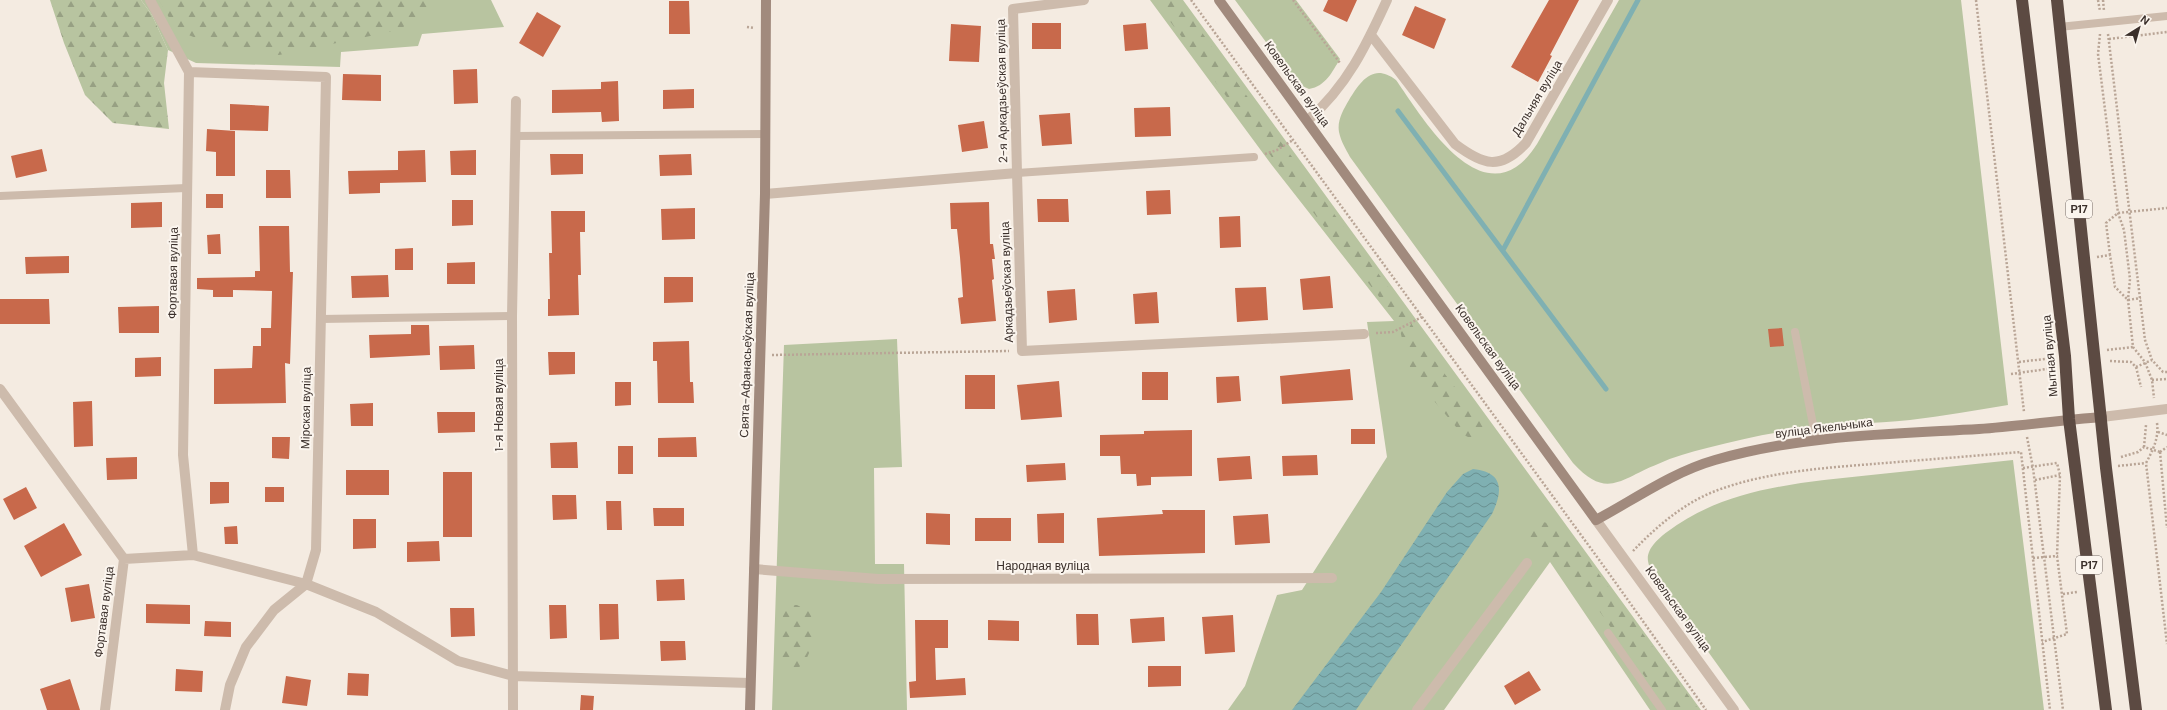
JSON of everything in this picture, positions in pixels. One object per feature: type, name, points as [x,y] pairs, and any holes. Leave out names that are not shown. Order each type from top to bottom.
[{"type":"highway","name":"Мытная вуліца","points":[[2022,0],[2065,356],[2070,419],[2106,710]]},
{"type":"highway","name":"Р17","points":[[2056,0],[2102,417],[2107,475],[2136,710]]},
{"type":"main road","name":"Свята-Афанасьеўская вуліца","points":[[750,710],[766,134],[766,0]]},
{"type":"main road","name":"Ковельская вуліца","points":[[1219,0],[1308,120],[1596,520]]},
{"type":"main road","name":"вуліца Якельчыка","points":[[1596,520],[1678,475],[1714,460],[1816,440],[2015,426],[2070,419],[2102,417]]},
{"type":"street","name":"Фортавая вуліца","points":[[150,0],[189,72],[183,455],[193,555]]},
{"type":"street","name":"2-я Аркадзьеўская вуліца","points":[[1017,173],[1013,9],[1084,0]]},
{"type":"street","points":[[1308,120],[1329,100],[1348,74],[1371,35],[1387,0]]},
{"type":"street","name":"Дальняя вуліца","points":[[1371,35],[1455,144],[1481,160],[1495,162],[1507,160],[1526,143],[1608,0]]},
{"type":"street","name":"Мірская вуліца","points":[[189,72],[326,77],[316,550],[306,584]]},
{"type":"street","name":"1-я Новая вуліца","points":[[513,710],[512,316],[516,101]]},
{"type":"street","points":[[764,194],[1017,173]]},
{"type":"street","name":"Аркадзьеўская вуліца","points":[[1017,173],[1022,351],[1364,334]]},
{"type":"street","name":"Фортавая вуліца","points":[[0,389],[124,559],[105,710]]},
{"type":"street","points":[[2102,417],[2167,409]]},
{"type":"street","name":"Ковельская вуліца","points":[[1596,520],[1626,559],[1734,710]]},
{"type":"street","points":[[124,559],[193,555],[306,584],[376,612],[458,661],[513,676],[750,683]]},
{"type":"street","points":[[1417,710],[1527,563]]},
{"type":"street","name":"Народная вуліца","points":[[754,569],[878,579],[1332,578]]},
{"type":"street","points":[[225,710],[230,685],[246,647],[274,610],[306,584]]},
{"type":"lane","points":[[2060,27],[2167,16]]},
{"type":"lane","points":[[515,136],[766,134]]},
{"type":"lane","points":[[1017,173],[1254,157]]},
{"type":"lane","points":[[0,196],[186,188]]},
{"type":"lane","points":[[321,318],[512,316]]},
{"type":"lane","points":[[1795,332],[1816,440]]},
{"type":"lane","points":[[1608,633],[1662,710]]},
{"type":"path","points":[[1191,0],[1706,710]]},
{"type":"path","points":[[1293,0],[1348,74]]},
{"type":"path","points":[[1976,0],[2020,372]]},
{"type":"path","points":[[2098,0],[2109,39],[2145,340],[2152,360],[2163,372],[2167,372]]},
{"type":"path","points":[[2103,0],[2104,22],[2098,54],[2118,213],[2124,230],[2130,279],[2128,300],[2133,347],[2145,362]]},
{"type":"path","points":[[2109,39],[2167,32]]},
{"type":"path","points":[[1254,157],[1277,150],[1293,140]]},
{"type":"path","points":[[2128,300],[2115,287],[2106,223],[2118,213],[2167,208]]},
{"type":"path","points":[[2085,259],[2110,255]]},
{"type":"path","points":[[2128,300],[2141,298]]},
{"type":"path","points":[[1364,334],[1393,332],[1422,317]]},
{"type":"path","points":[[759,355],[1022,351]]},
{"type":"path","points":[[2136,367],[2152,360]]},
{"type":"path","points":[[2110,361],[2131,362],[2136,367],[2141,387]]},
{"type":"path","points":[[2011,374],[2047,369]]},
{"type":"path","points":[[2152,380],[2167,379]]},
{"type":"path","points":[[2121,457],[2138,452],[2144,446],[2146,425]]},
{"type":"path","points":[[2158,432],[2167,435]]},
{"type":"path","points":[[2144,446],[2160,452]]},
{"type":"path","points":[[2160,452],[2167,447]]},
{"type":"path","points":[[2153,450],[2146,463],[2167,644]]},
{"type":"path","points":[[1626,559],[1656,527],[1688,505],[1718,490],[1756,480],[1834,468],[2021,452],[2050,710]]},
{"type":"path","points":[[2160,452],[2167,527]]},
{"type":"path","points":[[2023,468],[2057,464],[2060,475],[2057,556],[2067,634],[2042,642]]},
{"type":"path","points":[[2033,468],[2063,710]]},
{"type":"path","points":[[2033,558],[2057,556]]},
{"type":"green space","points":[[50,0],[141,0],[152,15],[168,50],[164,83],[169,129],[113,123],[85,95],[64,43]]},
{"type":"green space","points":[[141,0],[491,0],[504,27],[422,34],[418,46],[341,52],[340,67],[196,63],[168,50],[152,15]]},
{"type":"green space","points":[[159,0],[310,0],[350,3],[380,0],[440,0],[399,30],[279,55],[251,49],[216,46],[176,30]]},
{"type":"green space","points":[[1150,0],[1183,0],[1701,710],[1650,710],[1550,562],[1444,710],[1228,710],[1245,686],[1277,595],[1302,590],[1387,457],[1367,322],[1394,321],[1271,164]]},
{"type":"green space","points":[[1154,0],[1179,0],[1241,88],[1400,303],[1425,348],[1483,424],[1486,429],[1483,438],[1470,438],[1462,434],[1435,402],[1408,364],[1400,330],[1391,312],[1316,216]]},
{"type":"green space","points":[[1235,0],[1296,0],[1340,59],[1328,78],[1320,85],[1309,89],[1296,83]]},
{"type":"green space","points":[[1619,0],[1961,0],[2008,405],[1910,420],[1815,427],[1765,435],[1694,451],[1664,461],[1614,483],[1605,484],[1595,481],[1573,463],[1350,157],[1341,139],[1339,124],[1341,116],[1353,93],[1368,76],[1380,73],[1388,75],[1396,80],[1431,129],[1447,147],[1463,161],[1481,171],[1498,173],[1516,167],[1528,157],[1537,144]]},
{"type":"green space","points":[[897,339],[902,467],[874,468],[875,564],[904,564],[907,710],[772,710],[784,345]]},
{"type":"green space","points":[[2013,460],[2044,710],[1750,710],[1658,582],[1648,561],[1651,548],[1667,532],[1690,517],[1714,505],[1739,496],[1817,481]]},
{"type":"green space","points":[[1543,522],[1552,524],[1563,532],[1587,558],[1699,710],[1668,710],[1589,596],[1562,565],[1550,556],[1528,546],[1523,538],[1524,530],[1531,523]]},
{"type":"green space","points":[[791,605],[797,605],[810,612],[813,627],[812,644],[806,660],[794,670],[785,666],[780,656],[783,613],[786,608]]},
{"type":"water","points":[[1473,469],[1491,474],[1496,478],[1499,490],[1496,506],[1492,514],[1356,710],[1292,710],[1381,592],[1447,492],[1463,474]]},
{"type":"building","points":[[1328,0],[1357,0],[1347,22],[1323,11]]},
{"type":"building","points":[[1549,0],[1579,0],[1550,55],[1552,56],[1538,82],[1511,67]]},
{"type":"building","points":[[669,1],[689,1],[690,34],[669,34]]},
{"type":"building","points":[[1415,6],[1446,19],[1434,49],[1402,35]]},
{"type":"building","points":[[537,12],[561,26],[543,57],[519,43]]},
{"type":"building","points":[[1032,23],[1061,23],[1061,49],[1032,49]]},
{"type":"building","points":[[1146,23],[1148,49],[1125,51],[1123,25]]},
{"type":"building","points":[[951,24],[981,26],[979,62],[949,61]]},
{"type":"building","points":[[477,69],[478,103],[454,104],[453,70]]},
{"type":"building","points":[[343,74],[381,75],[381,101],[342,100]]},
{"type":"building","points":[[618,81],[619,121],[602,122],[601,112],[552,113],[552,90],[601,89],[601,82]]},
{"type":"building","points":[[694,89],[694,108],[663,109],[663,90]]},
{"type":"building","points":[[230,104],[269,106],[268,131],[230,130]]},
{"type":"building","points":[[1170,107],[1171,136],[1135,137],[1134,108]]},
{"type":"building","points":[[1070,113],[1072,144],[1042,146],[1039,115]]},
{"type":"building","points":[[984,121],[988,148],[962,152],[958,125]]},
{"type":"building","points":[[207,129],[235,131],[235,176],[216,176],[216,152],[206,151]]},
{"type":"building","points":[[42,149],[47,171],[16,178],[11,156]]},
{"type":"building","points":[[425,150],[426,182],[380,183],[380,193],[349,194],[348,171],[398,170],[398,151]]},
{"type":"building","points":[[476,150],[476,175],[451,175],[450,151]]},
{"type":"building","points":[[550,154],[583,154],[583,174],[551,175]]},
{"type":"building","points":[[691,154],[692,175],[660,176],[659,155]]},
{"type":"building","points":[[266,170],[290,170],[291,198],[266,198]]},
{"type":"building","points":[[1170,190],[1171,214],[1147,215],[1146,191]]},
{"type":"building","points":[[206,194],[223,194],[223,208],[206,208]]},
{"type":"building","points":[[1037,199],[1068,199],[1069,222],[1038,222]]},
{"type":"building","points":[[452,200],[473,200],[473,225],[452,226]]},
{"type":"building","points":[[162,202],[162,227],[131,228],[131,203]]},
{"type":"building","points":[[989,202],[990,244],[993,244],[995,259],[992,259],[994,279],[992,280],[996,321],[961,324],[958,298],[963,297],[960,257],[957,229],[951,229],[950,203]]},
{"type":"building","points":[[695,208],[695,239],[662,240],[661,209]]},
{"type":"building","points":[[551,211],[585,211],[585,232],[580,232],[581,275],[578,275],[579,315],[548,316],[548,299],[550,299],[549,253],[552,253]]},
{"type":"building","points":[[1240,216],[1241,247],[1220,248],[1219,217]]},
{"type":"building","points":[[259,226],[289,226],[290,272],[293,272],[290,364],[285,363],[286,403],[214,404],[214,369],[252,368],[253,346],[261,346],[261,328],[271,328],[272,291],[233,290],[233,297],[213,297],[213,290],[197,289],[197,278],[255,277],[255,271],[260,271]]},
{"type":"building","points":[[220,234],[221,254],[208,254],[207,235]]},
{"type":"building","points":[[413,248],[413,270],[395,270],[395,249]]},
{"type":"building","points":[[69,256],[69,273],[26,274],[25,257]]},
{"type":"building","points":[[475,262],[475,284],[447,284],[447,263]]},
{"type":"building","points":[[388,275],[389,297],[352,298],[351,276]]},
{"type":"building","points":[[1330,276],[1333,308],[1303,310],[1300,279]]},
{"type":"building","points":[[664,277],[693,277],[693,302],[664,303]]},
{"type":"building","points":[[1266,287],[1268,320],[1237,322],[1235,288]]},
{"type":"building","points":[[1075,289],[1077,320],[1049,323],[1047,291]]},
{"type":"building","points":[[1157,292],[1159,323],[1135,324],[1133,294]]},
{"type":"building","points":[[0,299],[49,299],[50,324],[0,324]]},
{"type":"building","points":[[159,306],[159,333],[119,333],[118,307]]},
{"type":"building","points":[[411,325],[429,325],[430,355],[370,358],[369,335],[411,334]]},
{"type":"building","points":[[1782,328],[1784,346],[1770,347],[1768,329]]},
{"type":"building","points":[[689,341],[690,382],[693,382],[694,403],[658,403],[657,361],[653,361],[653,342]]},
{"type":"building","points":[[474,345],[475,369],[440,370],[439,346]]},
{"type":"building","points":[[548,352],[575,352],[575,374],[549,375]]},
{"type":"building","points":[[161,357],[161,376],[135,377],[135,358]]},
{"type":"building","points":[[1350,369],[1353,400],[1282,404],[1280,376]]},
{"type":"building","points":[[1142,372],[1168,372],[1168,400],[1142,400]]},
{"type":"building","points":[[965,375],[995,375],[995,409],[965,409]]},
{"type":"building","points":[[1239,376],[1241,401],[1217,403],[1216,377]]},
{"type":"building","points":[[1059,381],[1062,417],[1021,420],[1017,385]]},
{"type":"building","points":[[615,382],[631,382],[631,405],[615,406]]},
{"type":"building","points":[[92,401],[93,446],[74,447],[73,402]]},
{"type":"building","points":[[373,403],[373,426],[351,426],[350,404]]},
{"type":"building","points":[[437,412],[475,412],[475,432],[438,433]]},
{"type":"building","points":[[1351,429],[1375,429],[1375,444],[1351,444]]},
{"type":"building","points":[[1192,430],[1192,476],[1151,477],[1151,485],[1137,486],[1136,474],[1121,474],[1120,456],[1100,456],[1100,435],[1144,434],[1144,431]]},
{"type":"building","points":[[272,437],[290,437],[289,459],[272,458]]},
{"type":"building","points":[[696,437],[697,457],[658,457],[658,438]]},
{"type":"building","points":[[577,442],[578,468],[551,468],[550,443]]},
{"type":"building","points":[[618,446],[633,446],[633,474],[618,474]]},
{"type":"building","points":[[1317,455],[1318,475],[1283,476],[1282,456]]},
{"type":"building","points":[[1250,456],[1252,479],[1219,481],[1217,458]]},
{"type":"building","points":[[137,457],[137,479],[107,480],[106,458]]},
{"type":"building","points":[[1065,463],[1066,480],[1027,482],[1026,465]]},
{"type":"building","points":[[346,470],[389,470],[389,495],[346,495]]},
{"type":"building","points":[[443,472],[472,472],[472,537],[443,537]]},
{"type":"building","points":[[210,482],[229,482],[229,503],[210,504]]},
{"type":"building","points":[[26,487],[37,508],[14,520],[3,499]]},
{"type":"building","points":[[265,487],[284,487],[284,502],[265,502]]},
{"type":"building","points":[[552,495],[576,495],[577,519],[553,520]]},
{"type":"building","points":[[606,501],[621,501],[622,530],[607,530]]},
{"type":"building","points":[[653,508],[684,508],[684,526],[654,526]]},
{"type":"building","points":[[1162,510],[1205,510],[1205,553],[1099,556],[1097,518],[1163,514]]},
{"type":"building","points":[[926,513],[950,514],[950,545],[926,544]]},
{"type":"building","points":[[1064,513],[1064,543],[1038,543],[1037,514]]},
{"type":"building","points":[[1268,514],[1270,543],[1235,545],[1233,516]]},
{"type":"building","points":[[975,518],[1011,518],[1011,541],[975,541]]},
{"type":"building","points":[[353,519],[376,519],[376,548],[353,549]]},
{"type":"building","points":[[64,523],[82,555],[41,577],[24,546]]},
{"type":"building","points":[[237,526],[238,544],[225,544],[224,527]]},
{"type":"building","points":[[439,541],[440,561],[407,562],[407,542]]},
{"type":"building","points":[[684,579],[685,600],[657,601],[656,580]]},
{"type":"building","points":[[89,584],[95,618],[71,622],[65,588]]},
{"type":"building","points":[[146,604],[190,605],[190,624],[146,623]]},
{"type":"building","points":[[599,604],[618,604],[619,639],[600,640]]},
{"type":"building","points":[[549,605],[566,605],[567,638],[550,639]]},
{"type":"building","points":[[450,608],[474,608],[475,636],[451,637]]},
{"type":"building","points":[[1076,614],[1098,614],[1099,645],[1077,645]]},
{"type":"building","points":[[1233,615],[1235,652],[1205,654],[1202,617]]},
{"type":"building","points":[[1164,617],[1165,641],[1132,643],[1130,619]]},
{"type":"building","points":[[915,620],[948,620],[948,648],[935,648],[936,680],[965,678],[966,695],[910,698],[909,682],[916,681]]},
{"type":"building","points":[[988,620],[1019,621],[1019,641],[988,640]]},
{"type":"building","points":[[205,621],[231,622],[231,637],[204,636]]},
{"type":"building","points":[[660,641],[685,641],[686,660],[661,661]]},
{"type":"building","points":[[1148,666],[1181,666],[1181,686],[1148,687]]},
{"type":"building","points":[[176,669],[203,671],[202,692],[175,691]]},
{"type":"building","points":[[1529,671],[1541,690],[1515,705],[1504,686]]},
{"type":"building","points":[[348,673],[369,674],[368,696],[347,695]]},
{"type":"building","points":[[286,676],[311,680],[307,706],[282,703]]},
{"type":"building","points":[[70,679],[80,710],[47,710],[40,689]]},
{"type":"building","points":[[581,695],[594,696],[593,710],[580,710]]},
{"type":"waterway","points":[[1503,250],[1638,0]]},
{"type":"waterway","points":[[1398,111],[1606,389]]}]
